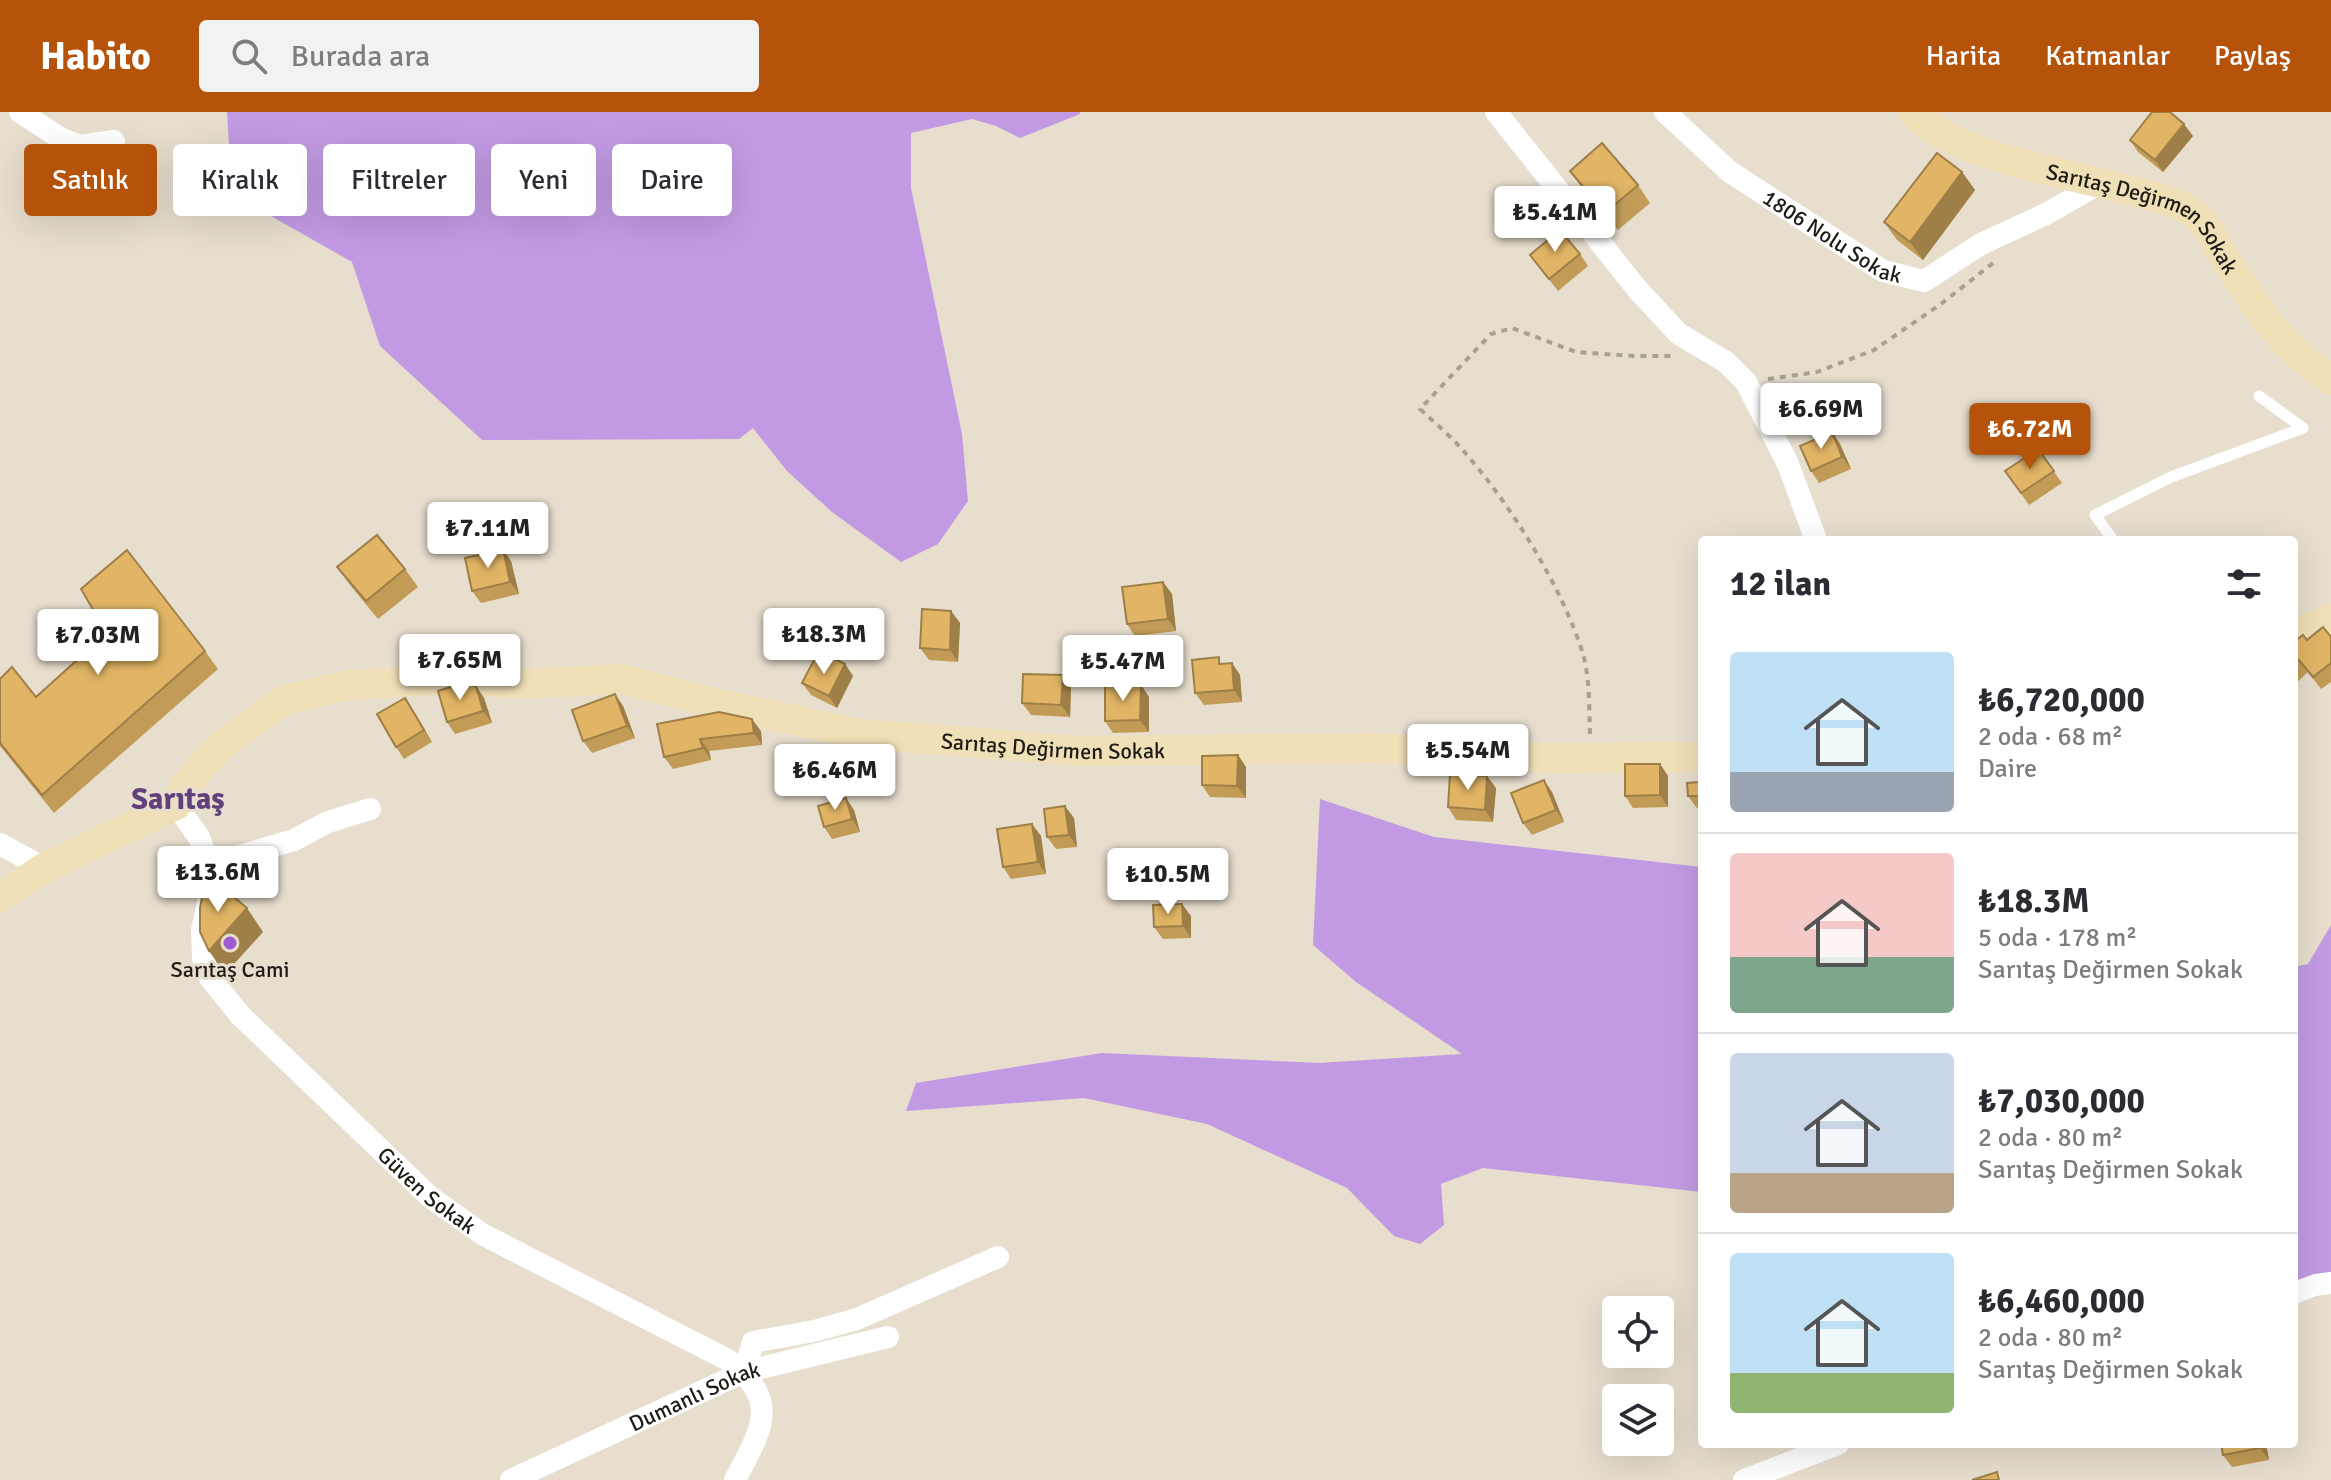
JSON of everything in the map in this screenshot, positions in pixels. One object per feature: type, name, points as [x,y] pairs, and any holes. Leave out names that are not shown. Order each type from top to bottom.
[{"type":"street","points":[[20,112],[60,138],[80,146],[114,141]]},
{"type":"street","points":[[1496,112],[1638,290],[1679,334],[1726,362],[1746,382],[1788,464],[1815,536]]},
{"type":"street","name":"1806 Nolu Sokak","points":[[1665,112],[1742,180],[1883,271],[1924,281],[1981,244],[2046,214],[2102,182]]},
{"type":"street","name":"Sarıtaş Değirmen Sokak","points":[[1913,112],[1953,141],[2006,160],[2161,199],[2191,212],[2206,227],[2258,310],[2288,347],[2331,380]]},
{"type":"street","points":[[2298,632],[2331,619]]},
{"type":"street","name":"Sarıtaş Değirmen Sokak","points":[[176,805],[185,787],[207,759],[284,700],[349,685],[466,678],[515,684],[621,679],[723,705],[860,734],[1065,750],[1378,748],[1548,758],[1698,757]]},
{"type":"street","points":[[0,897],[44,868],[176,805]]},
{"type":"street","name":"Güven Sokak","points":[[176,805],[199,837],[209,865],[208,903],[202,930],[203,958],[210,978],[240,1015],[430,1197],[482,1234],[728,1360],[744,1372]]},
{"type":"street","points":[[209,865],[294,840],[328,822],[370,809]]},
{"type":"street","points":[[0,844],[44,868]]},
{"type":"street","points":[[735,1480],[760,1432],[763,1413],[757,1394],[744,1372],[753,1342],[814,1331],[857,1319],[998,1257]]},
{"type":"street","points":[[2298,1292],[2331,1283]]},
{"type":"street","name":"Dumanlı Sokak","points":[[511,1480],[744,1372],[888,1337]]},
{"type":"street","points":[[1744,1480],[1828,1448]]},
{"type":"lane","points":[[2110,536],[2095,515],[2171,477],[2303,428],[2259,396]]},
{"type":"path","points":[[1746,382],[1817,372],[1874,350],[1992,266],[2000,255]]},
{"type":"path","points":[[1591,757],[1584,657],[1566,610],[1527,538],[1501,501],[1461,448],[1420,409],[1491,334],[1512,328],[1576,352],[1680,356]]},
{"type":"shaded area","points":[[227,112],[1080,112],[1020,138],[972,119],[911,133],[911,188],[962,434],[968,501],[938,544],[901,562],[832,512],[787,471],[753,428],[739,439],[482,440],[380,346],[352,262],[271,216],[307,216],[307,144],[229,144]]},
{"type":"shaded area","points":[[1320,799],[1434,837],[1698,867],[1698,1192],[1483,1168],[1441,1184],[1444,1225],[1420,1244],[1394,1236],[1347,1188],[1207,1124],[1084,1098],[906,1111],[916,1083],[1102,1053],[1318,1063],[1462,1054],[1356,982],[1313,945]]},
{"type":"shaded area","points":[[2331,925],[2331,1292],[2298,1303],[2298,966],[2308,964]]},
{"type":"building","points":[[2152,112],[2170,112],[2184,124],[2155,160],[2130,140]]},
{"type":"building","points":[[1602,143],[1638,185],[1605,213],[1570,171]]},
{"type":"building","points":[[1937,153],[1962,172],[1910,242],[1884,222]]},
{"type":"building","points":[[1560,230],[1580,254],[1549,279],[1530,255]]},
{"type":"building","points":[[1832,432],[1842,457],[1811,471],[1800,446]]},
{"type":"building","points":[[2038,449],[2054,471],[2021,493],[2005,471]]},
{"type":"building","points":[[377,535],[405,569],[366,601],[337,567]]},
{"type":"building","points":[[503,549],[510,582],[472,591],[465,558]]},
{"type":"building","points":[[127,550],[205,651],[42,795],[0,743],[0,679],[12,667],[36,697],[107,633],[81,589]]},
{"type":"building","points":[[1163,582],[1168,619],[1127,624],[1122,587]]},
{"type":"building","points":[[922,609],[951,611],[950,650],[920,648]]},
{"type":"building","points":[[2323,627],[2331,637],[2331,663],[2313,677],[2298,661],[2298,639],[2303,635],[2307,640]]},
{"type":"building","points":[[831,657],[845,664],[829,696],[802,683],[814,660],[826,666]]},
{"type":"building","points":[[1219,657],[1219,664],[1232,663],[1234,690],[1195,693],[1192,660]]},
{"type":"building","points":[[1023,674],[1063,675],[1061,705],[1022,703]]},
{"type":"building","points":[[460,684],[476,686],[483,711],[447,722],[438,691]]},
{"type":"building","points":[[1105,685],[1141,685],[1140,720],[1105,721]]},
{"type":"building","points":[[615,694],[627,726],[583,741],[572,710]]},
{"type":"building","points":[[405,698],[424,730],[396,747],[377,714]]},
{"type":"building","points":[[719,712],[752,719],[754,733],[700,739],[703,748],[664,757],[657,724]]},
{"type":"building","points":[[1238,755],[1237,786],[1202,785],[1202,756]]},
{"type":"building","points":[[1625,764],[1660,764],[1660,795],[1625,796]]},
{"type":"building","points":[[1450,774],[1487,776],[1485,810],[1448,807]]},
{"type":"building","points":[[1544,780],[1556,810],[1523,823],[1511,793]]},
{"type":"building","points":[[1698,782],[1698,796],[1688,796],[1687,783]]},
{"type":"building","points":[[846,798],[852,819],[824,827],[818,806]]},
{"type":"building","points":[[1065,806],[1069,835],[1047,837],[1044,809]]},
{"type":"building","points":[[1032,824],[1038,862],[1003,867],[997,829]]},
{"type":"building","points":[[215,881],[247,908],[209,951],[200,932],[200,908],[202,897]]},
{"type":"building","points":[[1182,904],[1183,926],[1154,927],[1153,905]]},
{"type":"building","points":[[2222,1448],[2260,1448],[2223,1455]]},
{"type":"building","points":[[1997,1472],[1999,1480],[1972,1480]]},
{"type":"place","name":"Sarıtaş Cami","points":[[230,943]]},
{"type":"district","name":"Sarıtaş","points":[[178,799]]}]
